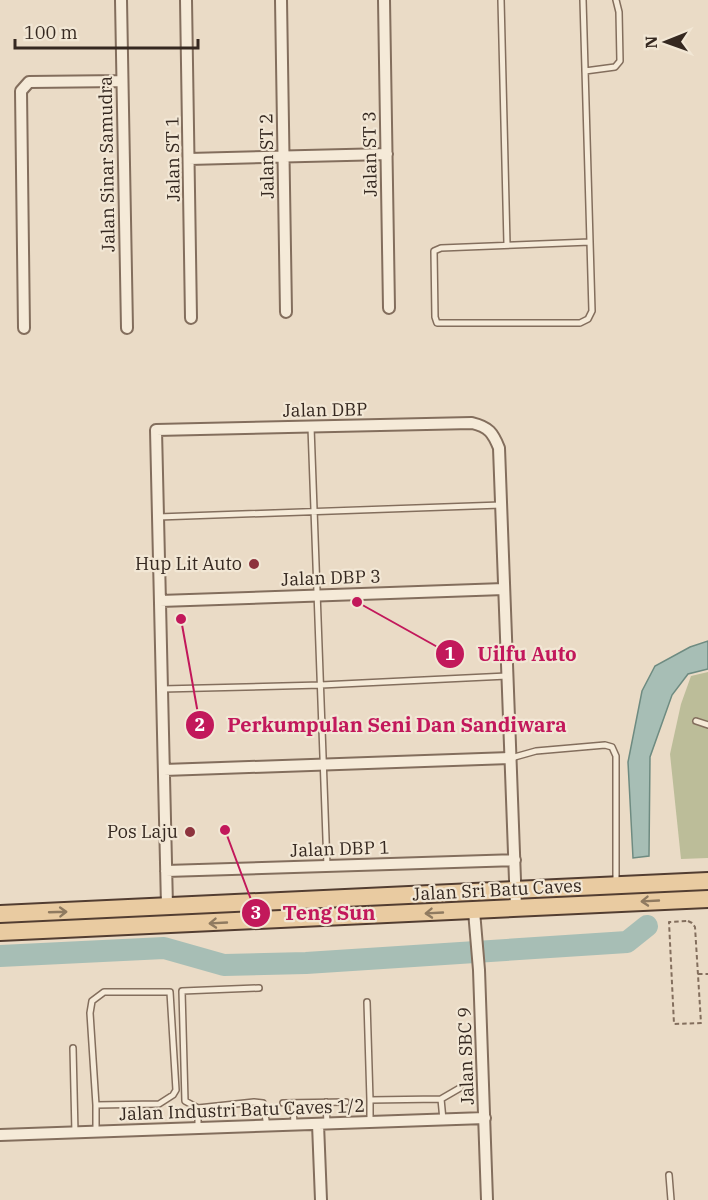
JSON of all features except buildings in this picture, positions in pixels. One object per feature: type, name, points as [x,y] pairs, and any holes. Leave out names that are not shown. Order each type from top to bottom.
[{"type":"main road","name":"Jalan Sri Batu Caves","points":[[0,914],[708,881]]},
{"type":"main road","name":"Jalan Sri Batu Caves","points":[[0,932],[708,899]]},
{"type":"street","name":"Jalan Sinar Samudra","points":[[121,0],[127,328]]},
{"type":"street","name":"Jalan ST 1","points":[[186,0],[191,318]]},
{"type":"street","name":"Jalan ST 2","points":[[280,0],[286,312]]},
{"type":"street","name":"Jalan ST 3","points":[[384,0],[389,308]]},
{"type":"street","points":[[24,328],[21,91],[29,82],[122,81]]},
{"type":"street","points":[[189,159],[387,154]]},
{"type":"street","name":"Jalan DBP","points":[[167,906],[156,430],[472,423],[485,426],[493,433],[499,448],[516,907]]},
{"type":"street","name":"Jalan DBP 3","points":[[159,601],[504,589]]},
{"type":"street","points":[[164,770],[511,758]]},
{"type":"street","name":"Jalan DBP 1","points":[[166,871],[515,860]]},
{"type":"street","name":"Jalan SBC 9","points":[[474,911],[479,970],[487,1200]]},
{"type":"street","name":"Jalan Industri Batu Caves 1/2","points":[[0,1135],[485,1118]]},
{"type":"street","points":[[321,1200],[323,1124]]},
{"type":"lane","points":[[501,0],[507,244]]},
{"type":"lane","points":[[583,0],[592,311],[588,319],[580,323],[437,323],[434,251],[441,248],[507,244],[590,242]]},
{"type":"lane","points":[[585,70],[615,67],[620,61],[619,12],[616,0]]},
{"type":"lane","points":[[311,427],[327,866]]},
{"type":"lane","points":[[158,517],[501,505]]},
{"type":"lane","points":[[162,689],[321,685],[507,676]]},
{"type":"lane","points":[[696,721],[708,725]]},
{"type":"lane","points":[[511,758],[536,751],[605,745],[612,747],[616,756],[616,884]]},
{"type":"lane","points":[[259,988],[182,991],[185,1101],[198,1108],[263,1103],[267,1126]]},
{"type":"lane","points":[[96,1105],[159,1104],[173,1095],[176,1090],[170,992],[104,992],[92,1001],[90,1013],[96,1132]]},
{"type":"lane","points":[[367,1002],[370,1122]]},
{"type":"lane","points":[[73,1048],[75,1133]]},
{"type":"lane","points":[[370,1100],[441,1099],[460,1088]]},
{"type":"lane","points":[[441,1099],[443,1120]]},
{"type":"lane","points":[[323,1124],[326,1102]]},
{"type":"lane","points":[[283,1103],[346,1102]]},
{"type":"lane","points":[[293,1103],[294,1125]]},
{"type":"lane","points":[[198,1108],[198,1128]]},
{"type":"lane","points":[[669,1175],[671,1200]]},
{"type":"path","points":[[688,921],[695,927],[698,974],[701,1023],[674,1024],[669,922],[688,921]]},
{"type":"path","points":[[698,974],[708,974]]},
{"type":"green space","points":[[708,672],[708,858],[681,859],[670,754],[681,704],[691,676]]},
{"type":"shaded area","points":[[708,641],[708,669],[688,674],[672,695],[650,757],[649,856],[633,858],[628,762],[642,691],[655,666],[690,647]]},
{"type":"waterway","points":[[0,956],[164,948],[224,965],[306,963],[627,942],[647,926]]},
{"type":"place","name":"Hup Lit Auto","points":[[254,564]]},
{"type":"place","name":"Uilfu Auto","points":[[357,602]]},
{"type":"place","name":"Perkumpulan Seni Dan Sandiwara","points":[[181,619]]},
{"type":"place","name":"Teng Sun","points":[[225,830]]},
{"type":"place","name":"Pos Laju","points":[[190,832]]}]
